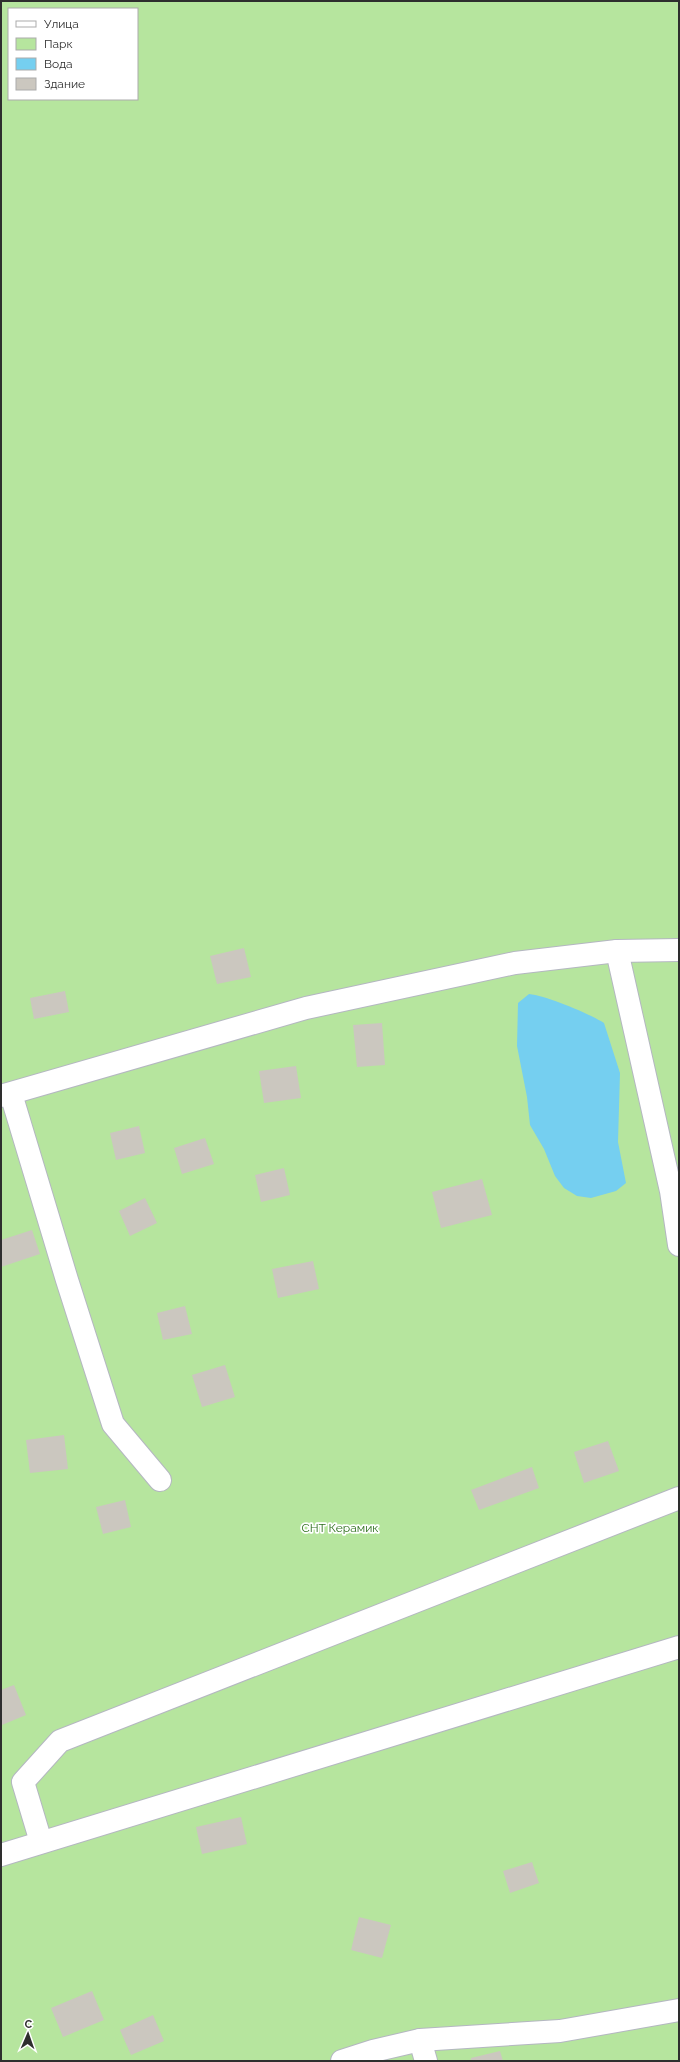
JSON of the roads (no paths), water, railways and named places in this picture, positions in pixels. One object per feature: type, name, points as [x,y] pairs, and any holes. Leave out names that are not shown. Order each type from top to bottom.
[{"type":"street","points":[[160,1480],[113,1424],[6,1095],[306,1008],[515,963],[617,951],[679,950]]},
{"type":"street","points":[[617,951],[671,1191],[679,1244]]},
{"type":"street","points":[[41,1842],[23,1782],[60,1741],[679,1498]]},
{"type":"street","points":[[1,1856],[41,1842],[679,1647]]},
{"type":"street","points":[[342,2061],[373,2051],[420,2040],[560,2031],[679,2010]]},
{"type":"street","points":[[420,2040],[426,2061]]},
{"type":"water","points":[[529,994],[537,995],[567,1006],[604,1023],[620,1073],[618,1142],[626,1183],[616,1191],[591,1198],[577,1196],[564,1188],[555,1176],[544,1149],[530,1125],[527,1097],[517,1046],[518,1003]]},
{"type":"park label","name":"СНТ Керамик","points":[[340,1528]]}]
